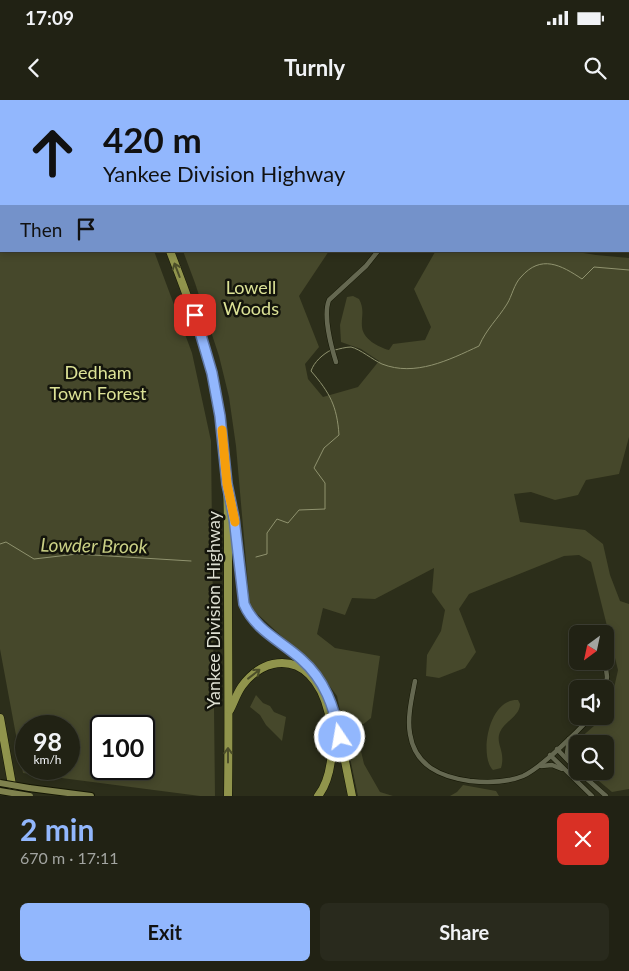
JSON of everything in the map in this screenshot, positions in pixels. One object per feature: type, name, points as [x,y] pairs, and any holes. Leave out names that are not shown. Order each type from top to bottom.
[{"type":"highway","name":"Yankee Division Highway","points":[[170,252],[195,315],[212,373],[222,424],[227,484],[228,796]]},
{"type":"highway","points":[[227,484],[234,518],[242,595],[247,612],[258,625],[303,661],[324,686],[336,716],[352,796]]},
{"type":"highway","points":[[229,714],[241,688],[250,676],[258,670],[271,665],[285,664],[294,666],[307,674],[324,701],[332,731],[333,750],[331,765],[326,782],[318,796]]},
{"type":"highway","points":[[0,718],[14,796]]},
{"type":"highway","points":[[0,754],[10,777]]},
{"type":"main road","points":[[0,783],[91,796]]},
{"type":"main road","points":[[0,791],[30,796]]},
{"type":"street","points":[[336,362],[331,346],[326,307],[329,300],[366,266],[377,252]]},
{"type":"street","points":[[415,681],[409,721],[410,733],[418,754],[426,764],[437,772],[458,779],[497,782],[514,779],[543,765],[552,765],[566,772]]},
{"type":"street","points":[[572,735],[583,725]]},
{"type":"street","points":[[537,767],[569,738]]},
{"type":"street","points":[[569,742],[567,753],[569,757]]},
{"type":"street","points":[[557,749],[569,762]]},
{"type":"street","points":[[550,755],[592,796]]},
{"type":"street","points":[[588,780],[606,796]]},
{"type":"green space","name":"Dedham Town Forest","points":[[0,252],[154,252],[192,353],[211,441],[215,796],[200,796],[77,780],[80,780],[80,715],[15,715],[15,730],[0,649]]},
{"type":"green space","name":"Lowell Woods","points":[[183,252],[328,252],[299,296],[319,347],[305,364],[308,379],[323,397],[358,387],[379,361],[361,349],[341,342],[340,325],[347,297],[353,296],[359,299],[362,310],[363,331],[368,339],[376,345],[389,350],[393,344],[425,340],[431,327],[414,289],[435,252],[577,252],[629,258],[629,437],[619,474],[586,480],[578,495],[555,500],[531,492],[514,494],[520,522],[585,530],[603,544],[610,575],[620,601],[629,604],[629,789],[612,792],[598,780],[614,780],[614,735],[584,735],[595,725],[614,725],[614,688],[618,670],[614,654],[614,625],[607,625],[591,562],[579,555],[564,556],[469,594],[459,609],[476,652],[465,668],[439,678],[426,676],[427,655],[441,631],[445,610],[432,592],[434,568],[375,599],[352,598],[345,615],[323,608],[317,634],[335,648],[380,656],[371,718],[356,730],[364,764],[380,792],[393,796],[358,796],[337,696],[317,669],[250,607],[236,446],[229,397],[219,356]]},
{"type":"green space","points":[[256,695],[263,703],[270,706],[274,712],[286,717],[282,741],[266,725],[260,715],[250,707]]},
{"type":"green space","points":[[518,700],[520,704],[518,712],[502,728],[499,736],[502,757],[501,768],[493,770],[487,753],[489,729],[499,708],[508,702]]},
{"type":"green space","points":[[463,785],[496,791],[499,796],[450,796]]},
{"type":"waterway","name":"Lowder Brook","points":[[335,350],[351,347],[382,364],[394,368],[407,369],[432,365],[456,357],[479,346],[485,334],[507,304],[519,280],[536,266],[544,264],[559,266],[582,279],[594,267],[629,270]]},
{"type":"waterway","name":"Lowder Brook","points":[[256,557],[267,554],[267,533],[277,519],[288,523],[299,510],[325,509],[325,483],[314,468],[324,448],[339,435],[338,425],[328,393],[311,371],[314,364],[331,350]]},
{"type":"waterway","name":"Lowder Brook","points":[[0,544],[6,542],[34,559],[77,554],[191,561]]},
{"type":"slow traffic","points":[[222,430],[227,484],[235,522]]},
{"type":"route","points":[[195,315],[212,373],[220,416],[227,484],[234,518],[244,604],[250,616],[265,632],[311,668],[321,682],[332,704],[340,737]]}]
